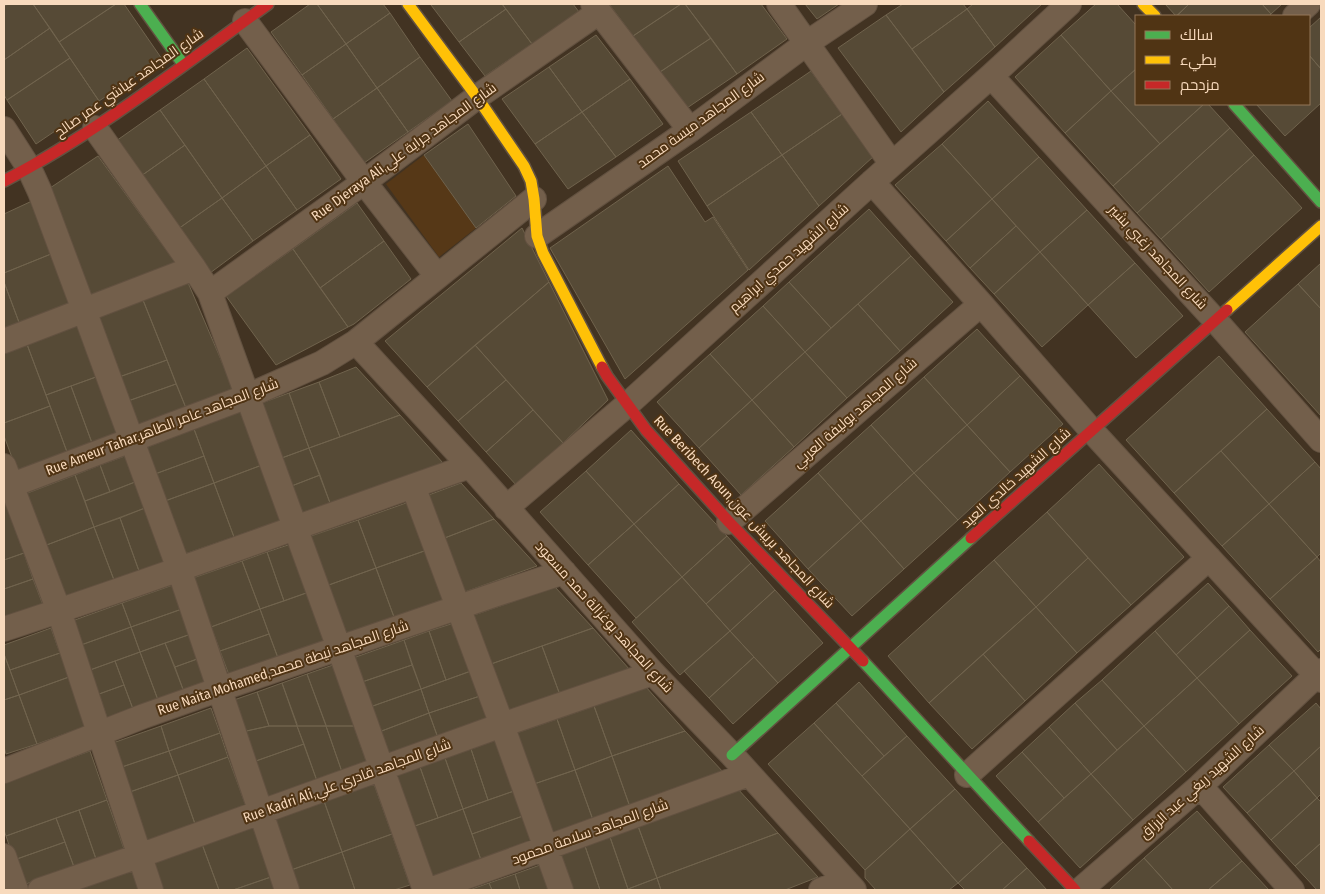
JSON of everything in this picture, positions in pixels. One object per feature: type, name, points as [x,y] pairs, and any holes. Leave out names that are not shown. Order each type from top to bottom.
[{"type":"street","points":[[140,4],[183,64]]},
{"type":"street","name":"شارع المجاهد عياشي عمر صالح","points":[[4,181],[95,128],[268,4]]},
{"type":"street","name":"Rue Beribech Aoun,شارع المجاهد بريبش عون","points":[[408,4],[477,97],[524,166],[531,180],[536,236],[543,253],[607,376],[646,430],[729,522],[851,648],[1075,890]]},
{"type":"street","points":[[779,4],[892,164]]},
{"type":"street","name":"شارع المجاهد ميسة محمد","points":[[536,236],[690,130],[807,43],[865,4]]},
{"type":"street","name":"شارع الشهيد حمدي ابراهيم","points":[[506,508],[628,404],[1069,4]]},
{"type":"street","points":[[1143,4],[1154,15]]},
{"type":"street","points":[[1296,15],[1308,4]]},
{"type":"street","points":[[596,8],[690,130]]},
{"type":"street","name":"Rue Djeraya Ali,شارع المجاهد جراية علي","points":[[210,293],[364,182],[596,8]]},
{"type":"street","points":[[244,21],[437,276]]},
{"type":"street","name":"شارع المجاهد زغبي بشير","points":[[991,76],[1215,320],[1321,440]]},
{"type":"street","points":[[1235,105],[1321,202]]},
{"type":"street","points":[[95,128],[210,293],[425,890]]},
{"type":"street","points":[[4,129],[29,168],[40,192],[84,310],[179,569],[287,890]]},
{"type":"street","points":[[872,182],[1091,430],[1320,675]]},
{"type":"street","name":"Rue Ameur Tahar,شارع المجاهد عامر الطاهر","points":[[6,480],[131,439],[248,396],[322,363],[356,342],[534,199]]},
{"type":"street","name":"شارع الشهيد خالدي العيد","points":[[732,755],[1091,430],[1321,226]]},
{"type":"street","points":[[4,340],[194,268]]},
{"type":"street","name":"شارع المجاهد بوليفة العربي","points":[[729,522],[981,304]]},
{"type":"street","name":"شارع المجاهد بوغزالة حمد مسعود","points":[[356,342],[470,466],[654,673],[732,755],[850,886]]},
{"type":"street","points":[[4,629],[470,466]]},
{"type":"street","points":[[6,480],[59,611],[151,890]]},
{"type":"street","points":[[413,486],[459,607],[561,890]]},
{"type":"street","points":[[968,775],[1209,558]]},
{"type":"street","name":"Rue Naita Mohamed,شارع المجاهد نيطة محمد","points":[[4,771],[220,689],[564,572]]},
{"type":"street","name":"Rue Kadri Ali,شارع المجاهد قادري علي","points":[[40,890],[502,725],[654,673]]},
{"type":"street","name":"شارع الشهيد ريغي عبد الرزاق","points":[[1080,890],[1200,786],[1320,675]]},
{"type":"street","name":"شارع المجاهد سلامة محمود","points":[[430,890],[749,774]]},
{"type":"street","points":[[1200,786],[1292,890]]},
{"type":"street","points":[[4,856],[16,890]]},
{"type":"street","points":[[821,890],[850,886]]},
{"type":"shaded area","points":[[424,155],[476,228],[439,257],[386,184]]},
{"type":"building","points":[[8,4],[33,4],[50,28],[4,60],[4,6]]},
{"type":"building","points":[[33,4],[116,4],[59,42]]},
{"type":"building","points":[[116,4],[124,4],[162,59],[99,101],[59,42]]},
{"type":"building","points":[[310,4],[317,4],[346,44],[302,75],[271,32]]},
{"type":"building","points":[[317,4],[383,4],[390,13],[346,44]]},
{"type":"building","points":[[432,4],[502,4],[506,9],[459,42]]},
{"type":"building","points":[[502,4],[573,4],[579,12],[532,44]]},
{"type":"building","points":[[609,4],[681,4],[633,36]]},
{"type":"building","points":[[681,4],[685,4],[711,38],[660,72],[633,36]]},
{"type":"building","points":[[685,4],[761,4],[787,39],[737,74]]},
{"type":"building","points":[[805,4],[839,4],[817,19]]},
{"type":"building","points":[[903,4],[963,4],[967,9],[912,49],[886,15]]},
{"type":"building","points":[[973,4],[1042,4],[995,47],[967,9]]},
{"type":"building","points":[[1096,4],[1117,4],[1135,24],[1135,70],[1111,91],[1061,35]]},
{"type":"building","points":[[1165,4],[1189,4],[1177,15]]},
{"type":"building","points":[[1189,4],[1262,4],[1271,14],[1270,15],[1178,15]]},
{"type":"building","points":[[1262,4],[1282,4],[1271,14]]},
{"type":"building","points":[[506,9],[532,44],[485,76],[459,42]]},
{"type":"building","points":[[967,9],[995,47],[944,92],[912,49]]},
{"type":"building","points":[[390,13],[420,57],[377,88],[346,44]]},
{"type":"building","points":[[886,15],[944,92],[901,132],[838,48]]},
{"type":"building","points":[[1321,17],[1321,69],[1310,56],[1310,27]]},
{"type":"building","points":[[50,28],[70,58],[7,100],[4,95],[4,60]]},
{"type":"building","points":[[596,35],[630,79],[582,112],[549,67]]},
{"type":"building","points":[[1061,35],[1111,91],[1065,133],[1015,77]]},
{"type":"building","points":[[711,38],[737,74],[687,108],[660,72]]},
{"type":"building","points":[[346,44],[377,88],[333,119],[302,75]]},
{"type":"building","points":[[247,48],[310,135],[266,166],[204,79]]},
{"type":"building","points":[[1310,56],[1321,69],[1321,103],[1285,136],[1257,105],[1310,105]]},
{"type":"building","points":[[420,57],[452,101],[408,132],[377,88]]},
{"type":"building","points":[[70,58],[99,101],[36,144],[7,100]]},
{"type":"building","points":[[549,67],[582,112],[535,144],[502,99]]},
{"type":"building","points":[[1135,70],[1135,105],[1203,105],[1160,144],[1111,91]]},
{"type":"building","points":[[811,71],[842,114],[782,155],[751,112]]},
{"type":"building","points":[[204,79],[266,166],[222,198],[160,110]]},
{"type":"building","points":[[630,79],[663,124],[616,157],[582,112]]},
{"type":"building","points":[[377,88],[408,132],[364,163],[333,119]]},
{"type":"building","points":[[1111,91],[1160,144],[1113,186],[1065,133]]},
{"type":"building","points":[[988,101],[1039,157],[992,199],[942,144]]},
{"type":"building","points":[[1203,105],[1209,105],[1230,128],[1137,213],[1113,186]]},
{"type":"building","points":[[160,110],[185,145],[141,176],[116,141]]},
{"type":"building","points":[[582,112],[616,157],[568,189],[535,144]]},
{"type":"building","points":[[751,112],[782,155],[707,206],[678,161]]},
{"type":"building","points":[[842,114],[874,156],[819,206],[782,155]]},
{"type":"building","points":[[468,124],[516,196],[476,228],[424,155]]},
{"type":"building","points":[[1230,128],[1254,155],[1161,239],[1137,213]]},
{"type":"building","points":[[310,135],[341,179],[297,210],[266,166]]},
{"type":"building","points":[[942,144],[992,199],[946,241],[895,185]]},
{"type":"building","points":[[185,145],[222,198],[178,229],[141,176]]},
{"type":"building","points":[[782,155],[819,206],[749,270],[707,206]]},
{"type":"building","points":[[1254,155],[1302,208],[1209,292],[1161,239]]},
{"type":"building","points":[[98,156],[178,266],[90,299],[50,188]]},
{"type":"building","points":[[1039,157],[1087,210],[1040,252],[992,199]]},
{"type":"building","points":[[266,166],[297,210],[253,241],[222,198]]},
{"type":"building","points":[[668,166],[705,222],[713,217],[748,270],[625,379],[550,248]]},
{"type":"building","points":[[222,198],[253,241],[210,273],[178,229]]},
{"type":"building","points":[[992,199],[1016,226],[970,268],[946,241]]},
{"type":"building","points":[[32,201],[51,254],[4,273],[4,214]]},
{"type":"building","points":[[357,203],[384,241],[320,288],[293,249]]},
{"type":"building","points":[[869,209],[911,256],[831,328],[789,282]]},
{"type":"building","points":[[1087,210],[1135,263],[1088,305],[1040,252]]},
{"type":"building","points":[[1016,226],[1040,252],[994,294],[970,268]]},
{"type":"building","points":[[522,228],[549,282],[427,387],[385,341]]},
{"type":"building","points":[[384,241],[411,279],[348,327],[320,288]]},
{"type":"building","points":[[293,249],[348,327],[276,365],[226,296]]},
{"type":"building","points":[[1040,252],[1088,305],[1042,347],[994,294]]},
{"type":"building","points":[[51,254],[70,306],[20,325],[4,282],[4,273]]},
{"type":"building","points":[[911,256],[953,302],[900,351],[858,304]]},
{"type":"building","points":[[1135,263],[1183,316],[1136,358],[1088,305]]},
{"type":"building","points":[[1321,263],[1321,309],[1298,284]]},
{"type":"building","points":[[186,278],[234,390],[186,408],[141,295]]},
{"type":"building","points":[[4,282],[20,325],[4,332]]},
{"type":"building","points":[[549,282],[608,400],[563,443],[475,345]]},
{"type":"building","points":[[789,282],[831,328],[805,352],[763,306]]},
{"type":"building","points":[[1298,284],[1321,309],[1321,416],[1245,332]]},
{"type":"building","points":[[141,295],[167,360],[119,377],[96,312]]},
{"type":"building","points":[[858,304],[900,351],[847,398],[805,352]]},
{"type":"building","points":[[763,306],[805,352],[752,400],[710,354]]},
{"type":"building","points":[[75,320],[96,377],[46,395],[25,339]]},
{"type":"building","points":[[977,329],[1020,376],[967,425],[924,377]]},
{"type":"building","points":[[25,339],[50,406],[4,423],[4,347]]},
{"type":"building","points":[[475,345],[506,380],[458,421],[427,387]]},
{"type":"building","points":[[805,352],[847,398],[794,447],[752,400]]},
{"type":"building","points":[[710,354],[752,400],[699,448],[657,402]]},
{"type":"building","points":[[1219,356],[1267,409],[1174,493],[1126,440]]},
{"type":"building","points":[[167,360],[176,384],[128,401],[119,377]]},
{"type":"building","points":[[356,367],[400,415],[340,437],[319,382]]},
{"type":"building","points":[[1020,376],[1063,424],[1010,472],[967,425]]},
{"type":"building","points":[[96,377],[117,434],[92,443],[71,386]]},
{"type":"building","points":[[924,377],[967,425],[914,473],[871,425]]},
{"type":"building","points":[[506,380],[533,410],[486,452],[458,421]]},
{"type":"building","points":[[319,382],[340,437],[309,448],[289,393]]},
{"type":"building","points":[[176,384],[186,408],[137,426],[128,401]]},
{"type":"building","points":[[71,386],[92,443],[67,452],[46,395]]},
{"type":"building","points":[[289,393],[309,448],[279,459],[259,404]]},
{"type":"building","points":[[752,400],[794,447],[741,495],[699,448]]},
{"type":"building","points":[[50,406],[67,452],[17,471],[4,436],[4,423]]},
{"type":"building","points":[[1267,409],[1315,462],[1269,504],[1221,451]]},
{"type":"building","points":[[533,410],[563,443],[517,486],[486,452]]},
{"type":"building","points":[[242,411],[262,465],[214,483],[194,429]]},
{"type":"building","points":[[400,415],[443,463],[330,503],[309,448]]},
{"type":"building","points":[[871,425],[914,473],[861,521],[818,473]]},
{"type":"building","points":[[967,425],[1010,472],[958,520],[914,473]]},
{"type":"building","points":[[194,429],[204,456],[155,474],[145,448]]},
{"type":"building","points":[[631,430],[679,484],[634,524],[586,471]]},
{"type":"building","points":[[309,448],[320,475],[289,487],[279,459]]},
{"type":"building","points":[[1221,451],[1269,504],[1222,546],[1174,493]]},
{"type":"building","points":[[125,456],[135,482],[110,492],[100,465]]},
{"type":"building","points":[[204,456],[214,483],[165,501],[155,474]]},
{"type":"building","points":[[1315,462],[1321,469],[1321,553],[1317,557],[1269,504]]},
{"type":"building","points":[[1099,464],[1184,557],[1131,605],[1047,512]]},
{"type":"building","points":[[100,465],[110,492],[85,501],[75,475]]},
{"type":"building","points":[[262,465],[282,520],[234,537],[214,483]]},
{"type":"building","points":[[586,471],[634,524],[588,565],[540,512]]},
{"type":"building","points":[[818,473],[861,521],[808,569],[765,521]]},
{"type":"building","points":[[914,473],[958,520],[904,569],[861,521]]},
{"type":"building","points":[[75,475],[94,527],[44,546],[25,494]]},
{"type":"building","points":[[320,475],[330,503],[299,514],[289,487]]},
{"type":"building","points":[[135,482],[145,508],[94,527],[85,501]]},
{"type":"building","points":[[214,483],[234,537],[185,554],[165,501]]},
{"type":"building","points":[[461,483],[494,519],[442,539],[426,496]]},
{"type":"building","points":[[679,484],[727,536],[682,577],[634,524]]},
{"type":"building","points":[[4,502],[24,553],[4,560]]},
{"type":"building","points":[[409,502],[427,550],[376,568],[358,520]]},
{"type":"building","points":[[1269,504],[1317,557],[1270,599],[1222,546]]},
{"type":"building","points":[[145,508],[164,562],[139,571],[120,518]]},
{"type":"building","points":[[1047,512],[1088,558],[1036,607],[994,560]]},
{"type":"building","points":[[120,518],[139,571],[114,580],[94,527]]},
{"type":"building","points":[[494,519],[537,566],[462,593],[442,539]]},
{"type":"building","points":[[358,520],[376,568],[326,586],[308,537]]},
{"type":"building","points":[[861,521],[904,569],[852,616],[808,569]]},
{"type":"building","points":[[634,524],[682,577],[636,618],[588,565]]},
{"type":"building","points":[[94,527],[114,580],[63,597],[44,546]]},
{"type":"building","points":[[727,536],[751,563],[706,604],[682,577]]},
{"type":"building","points":[[291,544],[309,592],[284,601],[267,552]]},
{"type":"building","points":[[427,550],[445,599],[394,617],[376,568]]},
{"type":"building","points":[[267,552],[284,601],[260,609],[242,561]]},
{"type":"building","points":[[24,553],[33,579],[4,589],[4,560]]},
{"type":"building","points":[[1317,557],[1321,562],[1321,649],[1318,652],[1270,599]]},
{"type":"building","points":[[1088,558],[1131,605],[1077,653],[1036,607]]},
{"type":"building","points":[[994,560],[1036,607],[929,703],[888,656]]},
{"type":"building","points":[[242,561],[260,609],[211,627],[193,578]]},
{"type":"building","points":[[751,563],[775,590],[730,631],[706,604]]},
{"type":"building","points":[[376,568],[394,617],[344,635],[326,586]]},
{"type":"building","points":[[682,577],[730,631],[680,675],[632,622]]},
{"type":"building","points":[[33,579],[43,605],[4,618],[4,589]]},
{"type":"building","points":[[1208,583],[1229,606],[1176,655],[1155,631]]},
{"type":"building","points":[[173,585],[182,609],[131,627],[122,603]]},
{"type":"building","points":[[555,587],[593,628],[491,664],[474,615]]},
{"type":"building","points":[[775,590],[823,643],[778,683],[730,631]]},
{"type":"building","points":[[309,592],[327,641],[278,658],[260,609]]},
{"type":"building","points":[[122,603],[131,627],[81,645],[72,621]]},
{"type":"building","points":[[1229,606],[1250,630],[1197,678],[1176,655]]},
{"type":"building","points":[[1036,607],[1077,653],[1025,701],[983,654]]},
{"type":"building","points":[[182,609],[191,634],[140,652],[131,627]]},
{"type":"building","points":[[260,609],[269,634],[220,651],[211,627]]},
{"type":"building","points":[[454,623],[471,671],[446,680],[429,631]]},
{"type":"building","points":[[131,627],[140,652],[90,670],[81,645]]},
{"type":"building","points":[[51,628],[60,653],[10,670],[4,654],[4,645]]},
{"type":"building","points":[[593,628],[630,670],[560,695],[542,646]]},
{"type":"building","points":[[1250,630],[1292,676],[1239,724],[1197,678]]},
{"type":"building","points":[[429,631],[446,680],[421,689],[404,640]]},
{"type":"building","points":[[730,631],[754,657],[709,698],[684,671]]},
{"type":"building","points":[[1155,631],[1197,678],[1144,726],[1102,680]]},
{"type":"building","points":[[191,634],[200,658],[175,667],[165,643]]},
{"type":"building","points":[[269,634],[278,658],[229,675],[220,651]]},
{"type":"building","points":[[404,640],[412,665],[362,682],[353,658]]},
{"type":"building","points":[[165,643],[184,692],[158,700],[140,652]]},
{"type":"building","points":[[542,646],[560,695],[509,713],[491,664]]},
{"type":"building","points":[[140,652],[158,700],[133,709],[115,661]]},
{"type":"building","points":[[60,653],[69,677],[19,695],[10,670]]},
{"type":"building","points":[[4,654],[19,695],[4,700]]},
{"type":"building","points":[[983,654],[1025,701],[972,749],[929,703]]},
{"type":"building","points":[[754,657],[778,683],[733,724],[709,698]]},
{"type":"building","points":[[200,658],[209,683],[184,692],[175,667]]},
{"type":"building","points":[[115,661],[124,685],[99,694],[90,670]]},
{"type":"building","points":[[333,665],[354,726],[326,726],[307,674]]},
{"type":"building","points":[[412,665],[421,689],[370,707],[362,682]]},
{"type":"building","points":[[471,671],[480,696],[429,713],[421,689]]},
{"type":"building","points":[[307,674],[326,726],[297,726],[282,683]]},
{"type":"building","points":[[69,677],[87,726],[37,744],[19,695]]},
{"type":"building","points":[[1197,678],[1239,724],[1186,772],[1144,726]]},
{"type":"building","points":[[1102,680],[1144,726],[1117,750],[1075,703]]},
{"type":"building","points":[[859,682],[907,736],[884,756],[836,703]]},
{"type":"building","points":[[282,683],[297,726],[269,726],[257,692]]},
{"type":"building","points":[[124,685],[133,709],[107,718],[99,694]]},
{"type":"building","points":[[646,687],[685,731],[612,756],[594,706]]},
{"type":"building","points":[[421,689],[429,713],[379,732],[370,707]]},
{"type":"building","points":[[257,692],[269,726],[242,732],[231,701]]},
{"type":"building","points":[[19,695],[37,744],[6,754],[4,747],[4,700]]},
{"type":"building","points":[[480,696],[489,720],[438,738],[429,713]]},
{"type":"building","points":[[836,703],[884,756],[862,776],[814,723]]},
{"type":"building","points":[[1075,703],[1117,750],[1091,774],[1049,727]]},
{"type":"building","points":[[1316,703],[1321,709],[1321,746],[1294,771],[1269,745]]},
{"type":"building","points":[[594,706],[612,756],[575,770],[557,719]]},
{"type":"building","points":[[211,708],[220,733],[169,751],[161,726]]},
{"type":"building","points":[[429,713],[438,738],[388,756],[379,732]]},
{"type":"building","points":[[557,719],[575,770],[534,784],[516,733]]},
{"type":"building","points":[[814,723],[910,829],[865,870],[768,764]]},
{"type":"building","points":[[161,726],[169,751],[119,768],[110,744]]},
{"type":"building","points":[[269,726],[297,726],[304,744],[253,762],[242,732]]},
{"type":"building","points":[[297,726],[326,726],[342,772],[317,781]]},
{"type":"building","points":[[326,726],[354,726],[367,763],[342,772]]},
{"type":"building","points":[[1144,726],[1186,772],[1133,820],[1091,774]]},
{"type":"building","points":[[1049,727],[1091,774],[1064,798],[1022,752]]},
{"type":"building","points":[[685,731],[724,773],[630,807],[612,756]]},
{"type":"building","points":[[220,733],[228,757],[178,775],[169,751]]},
{"type":"building","points":[[907,736],[955,789],[910,829],[862,776]]},
{"type":"building","points":[[496,740],[514,791],[488,800],[471,749]]},
{"type":"building","points":[[304,744],[317,781],[266,799],[253,762]]},
{"type":"building","points":[[1269,745],[1294,771],[1247,813],[1223,787]]},
{"type":"building","points":[[1321,746],[1321,794],[1317,798],[1294,771]]},
{"type":"building","points":[[471,749],[488,800],[463,809],[445,758]]},
{"type":"building","points":[[90,751],[107,800],[6,836],[4,830],[4,782]]},
{"type":"building","points":[[169,751],[178,775],[127,793],[119,768]]},
{"type":"building","points":[[1022,752],[1064,798],[1038,822],[996,776]]},
{"type":"building","points":[[612,756],[630,807],[593,820],[575,770]]},
{"type":"building","points":[[228,757],[246,806],[195,824],[178,775]]},
{"type":"building","points":[[445,758],[463,809],[438,818],[420,767]]},
{"type":"building","points":[[420,767],[438,818],[412,827],[395,776]]},
{"type":"building","points":[[575,770],[593,820],[552,835],[534,784]]},
{"type":"building","points":[[1294,771],[1317,798],[1271,840],[1247,813]]},
{"type":"building","points":[[1091,774],[1133,820],[1080,868],[1038,822]]},
{"type":"building","points":[[178,775],[195,824],[145,842],[127,793]]},
{"type":"building","points":[[374,784],[392,834],[342,852],[324,801]]},
{"type":"building","points":[[737,788],[778,833],[657,878],[638,826]]},
{"type":"building","points":[[955,789],[1003,842],[958,883],[910,829]]},
{"type":"building","points":[[514,791],[523,816],[472,834],[463,809]]},
{"type":"building","points":[[1317,798],[1321,802],[1321,843],[1295,866],[1271,840]]},
{"type":"building","points":[[107,800],[124,849],[96,859],[79,810]]},
{"type":"building","points":[[324,801],[342,852],[291,870],[273,819]]},
{"type":"building","points":[[463,809],[481,860],[430,877],[412,827]]},
{"type":"building","points":[[79,810],[96,859],[74,867],[56,818]]},
{"type":"building","points":[[1197,811],[1242,861],[1208,890],[1173,890],[1144,858]]},
{"type":"building","points":[[523,816],[532,841],[481,860],[472,834]]},
{"type":"building","points":[[56,818],[65,842],[14,860],[6,836]]},
{"type":"building","points":[[253,826],[271,877],[233,890],[219,890],[202,844]]},
{"type":"building","points":[[638,826],[657,878],[628,889],[610,837]]},
{"type":"building","points":[[910,829],[958,883],[949,890],[876,890],[865,878],[865,870]]},
{"type":"building","points":[[778,833],[818,877],[785,890],[661,890],[657,878]]},
{"type":"building","points":[[392,834],[410,885],[394,890],[355,890],[342,852]]},
{"type":"building","points":[[610,837],[628,889],[600,890],[585,846]]},
{"type":"building","points":[[65,842],[74,867],[23,885],[14,860]]},
{"type":"building","points":[[1003,842],[1027,868],[1002,890],[965,890],[958,883]]},
{"type":"building","points":[[1321,843],[1321,890],[1317,890],[1295,866]]},
{"type":"building","points":[[202,844],[219,890],[162,890],[152,862]]},
{"type":"building","points":[[585,846],[600,890],[572,890],[559,856]]},
{"type":"building","points":[[342,852],[355,890],[298,890],[291,870]]},
{"type":"building","points":[[1144,858],[1173,890],[1109,890]]},
{"type":"building","points":[[1242,861],[1269,890],[1208,890]]},
{"type":"building","points":[[540,865],[549,890],[520,890],[515,874]]},
{"type":"building","points":[[1027,868],[1047,890],[1002,890]]},
{"type":"building","points":[[131,869],[139,890],[73,890]]},
{"type":"building","points":[[515,874],[520,890],[492,890],[489,883]]},
{"type":"building","points":[[271,877],[276,890],[233,890]]},
{"type":"building","points":[[657,878],[661,890],[628,889]]},
{"type":"building","points":[[489,883],[492,890],[469,890]]},
{"type":"traffic: fast","points":[[140,4],[183,64]]},
{"type":"traffic: fast","points":[[1235,105],[1321,202]]},
{"type":"traffic: fast","points":[[732,755],[971,538]]},
{"type":"traffic: fast","points":[[863,661],[1029,841]]},
{"type":"traffic: slow","points":[[408,4],[477,97],[524,166],[531,181],[537,236],[543,253],[602,367]]},
{"type":"traffic: slow","points":[[1143,4],[1154,15]]},
{"type":"traffic: slow","points":[[1227,310],[1321,226]]},
{"type":"traffic: jam","points":[[4,181],[39,162],[106,120],[268,4]]},
{"type":"traffic: jam","points":[[971,538],[1227,310]]},
{"type":"traffic: jam","points":[[602,367],[646,430],[729,522],[863,661]]},
{"type":"traffic: jam","points":[[1029,841],[1075,890]]}]
